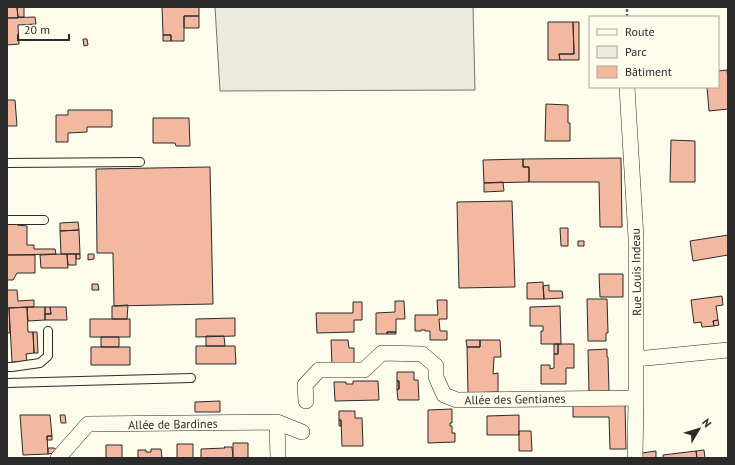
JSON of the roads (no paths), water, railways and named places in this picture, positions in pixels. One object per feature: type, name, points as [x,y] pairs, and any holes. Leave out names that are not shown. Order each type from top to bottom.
[{"type":"street","name":"Rue Louis Indeau","points":[[627,88],[636,238],[635,458]]},
{"type":"street","points":[[636,359],[728,350]]},
{"type":"street","name":"Allée des Gentianes","points":[[306,401],[305,385],[320,370],[364,370],[382,353],[422,354],[436,366],[436,377],[444,395],[457,400],[636,398]]},
{"type":"street","points":[[277,422],[278,458]]},
{"type":"street","name":"Allée de Bardines","points":[[58,458],[88,424],[277,422],[302,432]]},
{"type":"lane","points":[[7,163],[140,162]]},
{"type":"lane","points":[[7,220],[44,220]]},
{"type":"lane","points":[[7,367],[40,362],[48,356],[48,331]]},
{"type":"lane","points":[[7,383],[192,378]]}]
